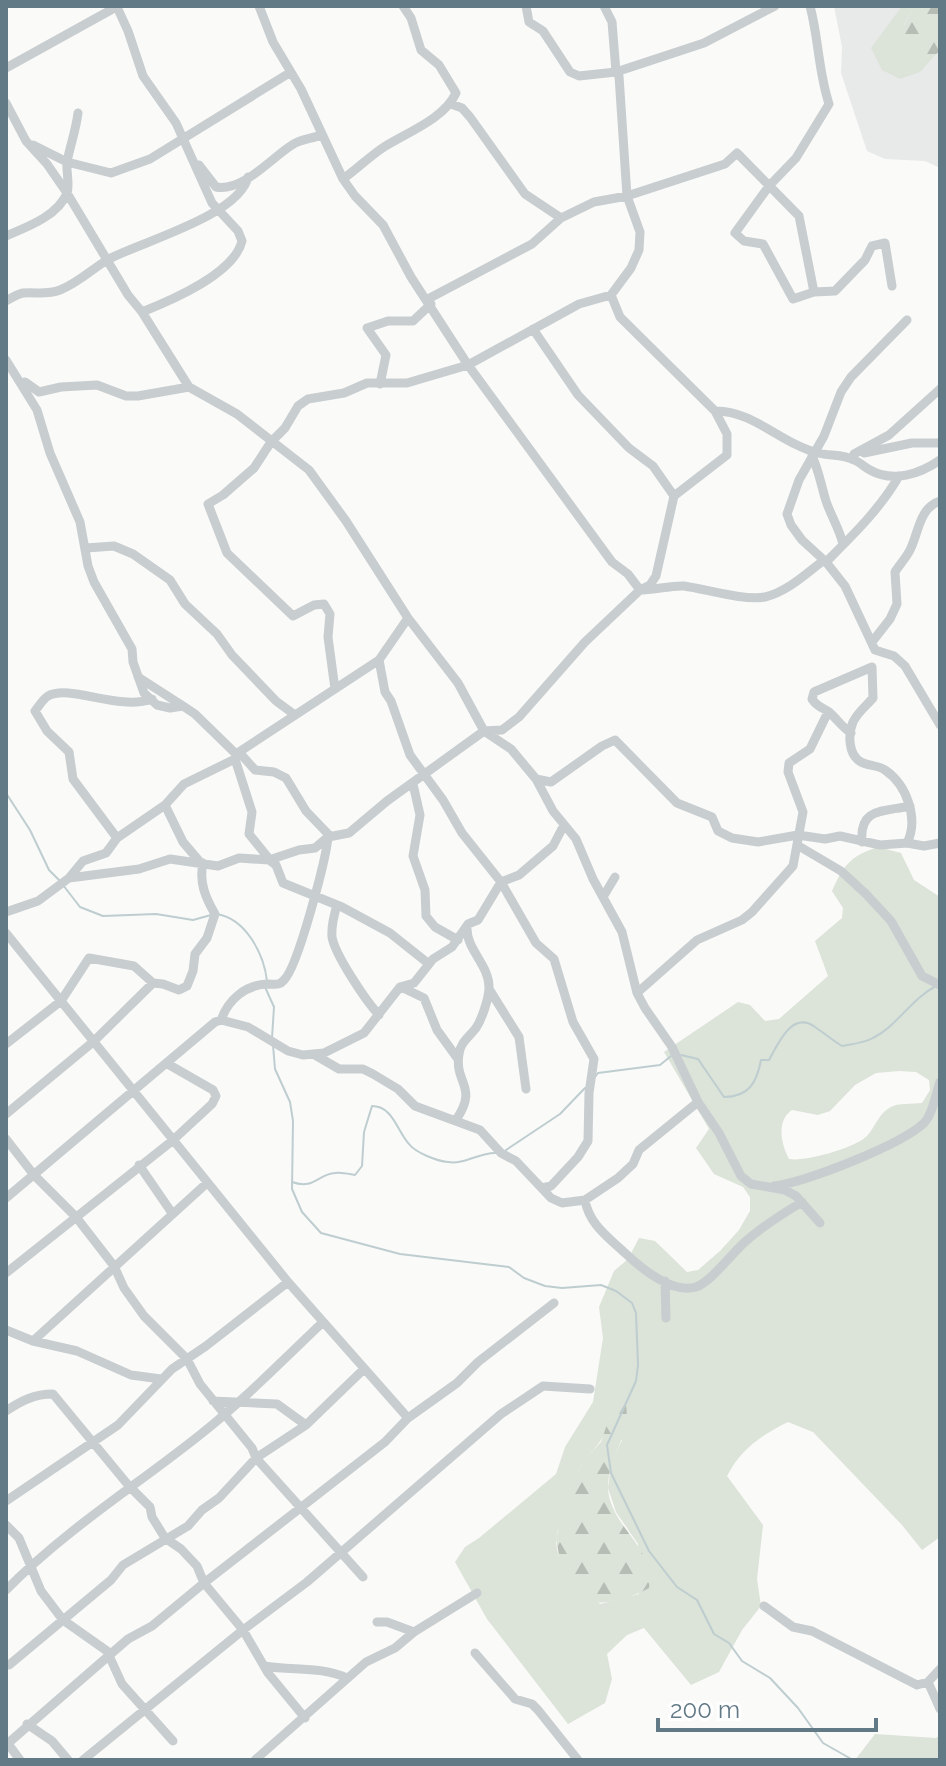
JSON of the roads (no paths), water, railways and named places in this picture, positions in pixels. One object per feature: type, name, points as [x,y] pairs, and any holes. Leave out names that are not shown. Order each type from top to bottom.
[{"type":"street","points":[[6,68],[117,6],[143,76],[183,138],[217,210],[238,231],[242,241],[239,252],[215,275],[142,312]]},
{"type":"street","points":[[259,6],[273,42],[301,89],[343,179],[383,225],[468,365],[612,562],[628,574],[640,590]]},
{"type":"street","points":[[343,179],[380,150],[451,104],[456,93],[439,65],[421,50],[411,18],[403,6]]},
{"type":"street","points":[[526,6],[529,22],[543,31],[570,72],[579,76],[616,72],[704,43],[775,6]]},
{"type":"street","points":[[810,6],[818,36],[819,74],[829,104],[796,158],[769,186],[735,233],[744,241],[763,244],[793,299],[814,292],[835,291],[859,268],[872,246],[885,243],[892,286]]},
{"type":"street","points":[[335,689],[328,637],[330,614],[324,604],[314,605],[293,616],[227,553],[208,504],[254,468],[298,406],[308,399],[344,393],[367,383],[407,383],[468,365],[579,304],[611,295],[631,268],[639,250],[640,232],[627,196],[619,76],[607,7]]},
{"type":"street","points":[[26,141],[67,162],[111,173],[150,159],[291,72]]},
{"type":"street","points":[[6,103],[26,141],[67,193],[128,295],[189,387],[226,407],[302,464],[321,485],[408,618],[458,683],[484,731],[511,749],[536,779],[544,798],[576,839],[622,932],[637,993],[672,1047],[698,1102],[719,1133],[741,1176],[751,1184],[785,1190],[802,1202],[820,1223]]},
{"type":"street","points":[[451,104],[462,108],[470,117],[525,194],[561,218]]},
{"type":"street","points":[[6,236],[44,218],[67,193],[67,162],[78,113]]},
{"type":"street","points":[[193,157],[216,187],[226,189],[266,167],[291,146],[321,135]]},
{"type":"street","points":[[380,384],[386,355],[367,328],[388,321],[413,321],[428,302],[532,244],[561,218],[594,202],[627,196],[725,164],[737,153],[799,216],[814,292]]},
{"type":"street","points":[[6,301],[23,293],[40,295],[59,290],[85,277],[108,260],[191,226],[243,189],[248,177]]},
{"type":"street","points":[[69,878],[139,869],[170,859],[218,866],[245,857],[270,860],[315,848],[329,837],[349,833],[484,731],[502,730],[519,717],[577,650],[640,590],[650,585],[656,576],[674,496],[727,455],[727,434],[715,411],[620,317],[611,295]]},
{"type":"street","points":[[907,320],[851,377],[841,392],[829,425],[799,480],[787,514],[802,540],[825,561],[845,586],[875,650],[894,656],[940,722]]},
{"type":"street","points":[[533,329],[578,395],[629,448],[653,466],[674,496]]},
{"type":"street","points":[[6,360],[37,410],[50,453],[76,512],[94,582],[128,640],[144,693],[157,705],[170,708],[183,706]]},
{"type":"street","points":[[16,374],[39,392],[97,385],[111,392],[138,396],[189,387]]},
{"type":"street","points":[[849,455],[889,435],[940,389]]},
{"type":"street","points":[[715,411],[726,411],[765,427],[813,454],[849,455],[912,443],[940,443]]},
{"type":"street","points":[[813,454],[827,504],[838,525],[843,544]]},
{"type":"street","points":[[849,455],[884,476],[919,471],[940,460]]},
{"type":"street","points":[[640,590],[663,590],[681,585],[708,592],[763,597],[790,585],[825,561],[874,514],[899,476]]},
{"type":"street","points":[[872,642],[897,604],[895,572],[907,555],[924,512],[929,505],[940,501]]},
{"type":"street","points":[[86,548],[114,546],[133,554],[170,580],[185,604],[217,634],[232,655],[276,701],[295,715]]},
{"type":"street","points":[[6,912],[38,901],[69,878],[83,861],[106,853],[117,838],[165,805],[184,784],[237,755],[379,660],[408,618]]},
{"type":"street","points":[[379,660],[385,692],[405,744],[462,833],[501,882],[536,943],[554,959],[573,1022],[594,1059],[589,1093],[588,1141],[578,1157],[551,1186],[542,1188]]},
{"type":"street","points":[[851,733],[828,712],[815,705],[812,699],[814,692],[872,667],[873,698],[854,720],[851,751],[860,762],[884,769],[902,789],[910,806],[912,832],[907,843]]},
{"type":"street","points":[[138,677],[195,714],[255,770],[274,772],[286,778],[306,811],[329,837]]},
{"type":"street","points":[[117,838],[73,779],[69,752],[47,731],[35,711],[46,697],[59,693],[127,704],[152,699]]},
{"type":"street","points":[[637,993],[697,940],[742,920],[752,912],[793,866],[803,812],[788,772],[789,763],[810,749],[828,712]]},
{"type":"street","points":[[536,779],[551,782],[615,740],[677,803],[712,817],[718,831],[732,838],[758,842],[840,836],[880,845],[907,843],[924,846],[940,843]]},
{"type":"street","points":[[237,755],[252,812],[249,834],[276,865],[283,883],[315,894],[390,933],[429,964]]},
{"type":"street","points":[[435,788],[440,763]]},
{"type":"street","points":[[413,784],[420,815],[413,856],[425,890],[426,916],[435,927],[458,940]]},
{"type":"street","points":[[6,1044],[61,1001],[89,958],[134,966],[145,979],[179,990],[191,982],[195,954],[207,938],[215,914],[206,899],[201,862],[183,842],[165,805]]},
{"type":"street","points":[[862,842],[861,828],[869,816],[910,806]]},
{"type":"street","points":[[6,1198],[208,1027],[221,1020],[248,1027],[288,1051],[303,1055],[324,1053],[364,1033],[400,987],[414,983],[429,964],[452,947],[468,924],[478,920],[501,882],[519,875],[553,846],[564,825]]},
{"type":"street","points":[[221,1020],[225,1007],[241,992],[267,984],[275,986],[287,977],[297,957],[329,837]]},
{"type":"street","points":[[797,840],[841,871],[866,894],[891,921],[922,976],[940,985]]},
{"type":"street","points":[[603,897],[615,877]]},
{"type":"street","points":[[337,905],[332,926],[335,945],[366,1001],[379,1015]]},
{"type":"street","points":[[468,924],[467,936],[485,969],[489,989],[519,1037],[526,1089]]},
{"type":"street","points":[[6,933],[288,1282],[408,1418]]},
{"type":"street","points":[[6,1114],[93,1042],[153,983]]},
{"type":"street","points":[[400,987],[424,998],[437,1030],[458,1059]]},
{"type":"street","points":[[456,1120],[467,1098],[459,1051],[480,1021],[489,989]]},
{"type":"street","points":[[312,1053],[339,1069],[363,1069],[398,1089],[415,1106],[480,1130],[501,1153],[516,1161],[551,1198],[562,1203],[585,1200],[618,1178],[633,1164],[643,1146],[698,1102]]},
{"type":"street","points":[[6,1273],[172,1141],[212,1104],[216,1096],[213,1090],[166,1063]]},
{"type":"street","points":[[768,1186],[804,1180],[904,1137],[925,1122],[940,1082]]},
{"type":"street","points":[[6,1139],[34,1175],[76,1217],[114,1266],[124,1288],[144,1316],[187,1359],[200,1384],[252,1448],[256,1458],[363,1577]]},
{"type":"street","points":[[139,1165],[172,1213]]},
{"type":"street","points":[[33,1341],[207,1183]]},
{"type":"street","points":[[585,1200],[588,1215],[599,1229],[642,1267],[665,1281],[690,1287],[700,1285],[758,1231],[802,1202]]},
{"type":"street","points":[[665,1281],[666,1318]]},
{"type":"street","points":[[6,1501],[118,1425],[161,1379],[288,1282]]},
{"type":"street","points":[[20,1760],[7,1743],[27,1724],[128,1639],[152,1626],[385,1442],[408,1418],[457,1383],[478,1362],[554,1303]]},
{"type":"street","points":[[6,1590],[29,1567],[129,1486],[224,1414],[323,1322]]},
{"type":"street","points":[[6,1330],[33,1341],[77,1351],[131,1375],[161,1379]]},
{"type":"street","points":[[9,1665],[111,1580],[123,1565],[188,1526],[256,1458],[306,1425],[364,1369]]},
{"type":"street","points":[[83,1760],[307,1582],[484,1428],[543,1386],[590,1389]]},
{"type":"street","points":[[6,1411],[39,1394],[53,1394],[91,1443],[150,1507],[152,1517],[165,1538],[197,1566],[204,1583],[243,1630],[264,1666],[305,1718]]},
{"type":"street","points":[[213,1401],[277,1404],[306,1425]]},
{"type":"street","points":[[6,1525],[19,1538],[41,1591],[63,1620],[107,1651],[122,1684],[173,1741]]},
{"type":"street","points":[[255,1760],[366,1662],[395,1648],[414,1632],[477,1593]]},
{"type":"street","points":[[764,1606],[793,1627],[812,1631],[917,1685],[928,1682],[940,1669]]},
{"type":"street","points":[[377,1622],[387,1622],[414,1632]]},
{"type":"street","points":[[475,1653],[515,1699],[532,1704],[538,1710],[578,1760]]},
{"type":"street","points":[[264,1666],[290,1670],[327,1669],[347,1678]]},
{"type":"street","points":[[928,1682],[940,1709]]},
{"type":"street","points":[[27,1724],[52,1741],[68,1760]]},
{"type":"waterway","points":[[6,793],[30,830],[49,870],[59,880]]},
{"type":"waterway","points":[[63,885],[80,907],[103,916],[156,914],[193,920],[211,915]]},
{"type":"waterway","points":[[217,914],[237,923],[252,939],[267,981]]},
{"type":"waterway","points":[[681,1055],[698,1059],[724,1097],[733,1096],[750,1087],[761,1060],[769,1060],[781,1038],[793,1026],[807,1023],[842,1046],[862,1042],[882,1033],[936,986]]},
{"type":"waterway","points":[[265,987],[274,1007],[272,1038]]},
{"type":"waterway","points":[[273,1045],[275,1069],[290,1102],[293,1121],[292,1189],[302,1212],[321,1233],[400,1254],[509,1267],[524,1278],[545,1286],[601,1285],[632,1303],[636,1313],[638,1365],[636,1381],[607,1445],[611,1473],[649,1551],[677,1587],[697,1600],[714,1634],[729,1643],[742,1661],[770,1678],[798,1708],[823,1743],[853,1760]]},
{"type":"waterway","points":[[595,1077],[598,1073],[660,1065],[671,1056]]},
{"type":"waterway","points":[[506,1150],[560,1114],[585,1088]]},
{"type":"waterway","points":[[292,1182],[311,1183],[335,1173],[355,1175],[362,1166],[364,1132],[372,1106],[385,1110],[412,1147],[433,1158],[454,1162],[496,1153]]}]
